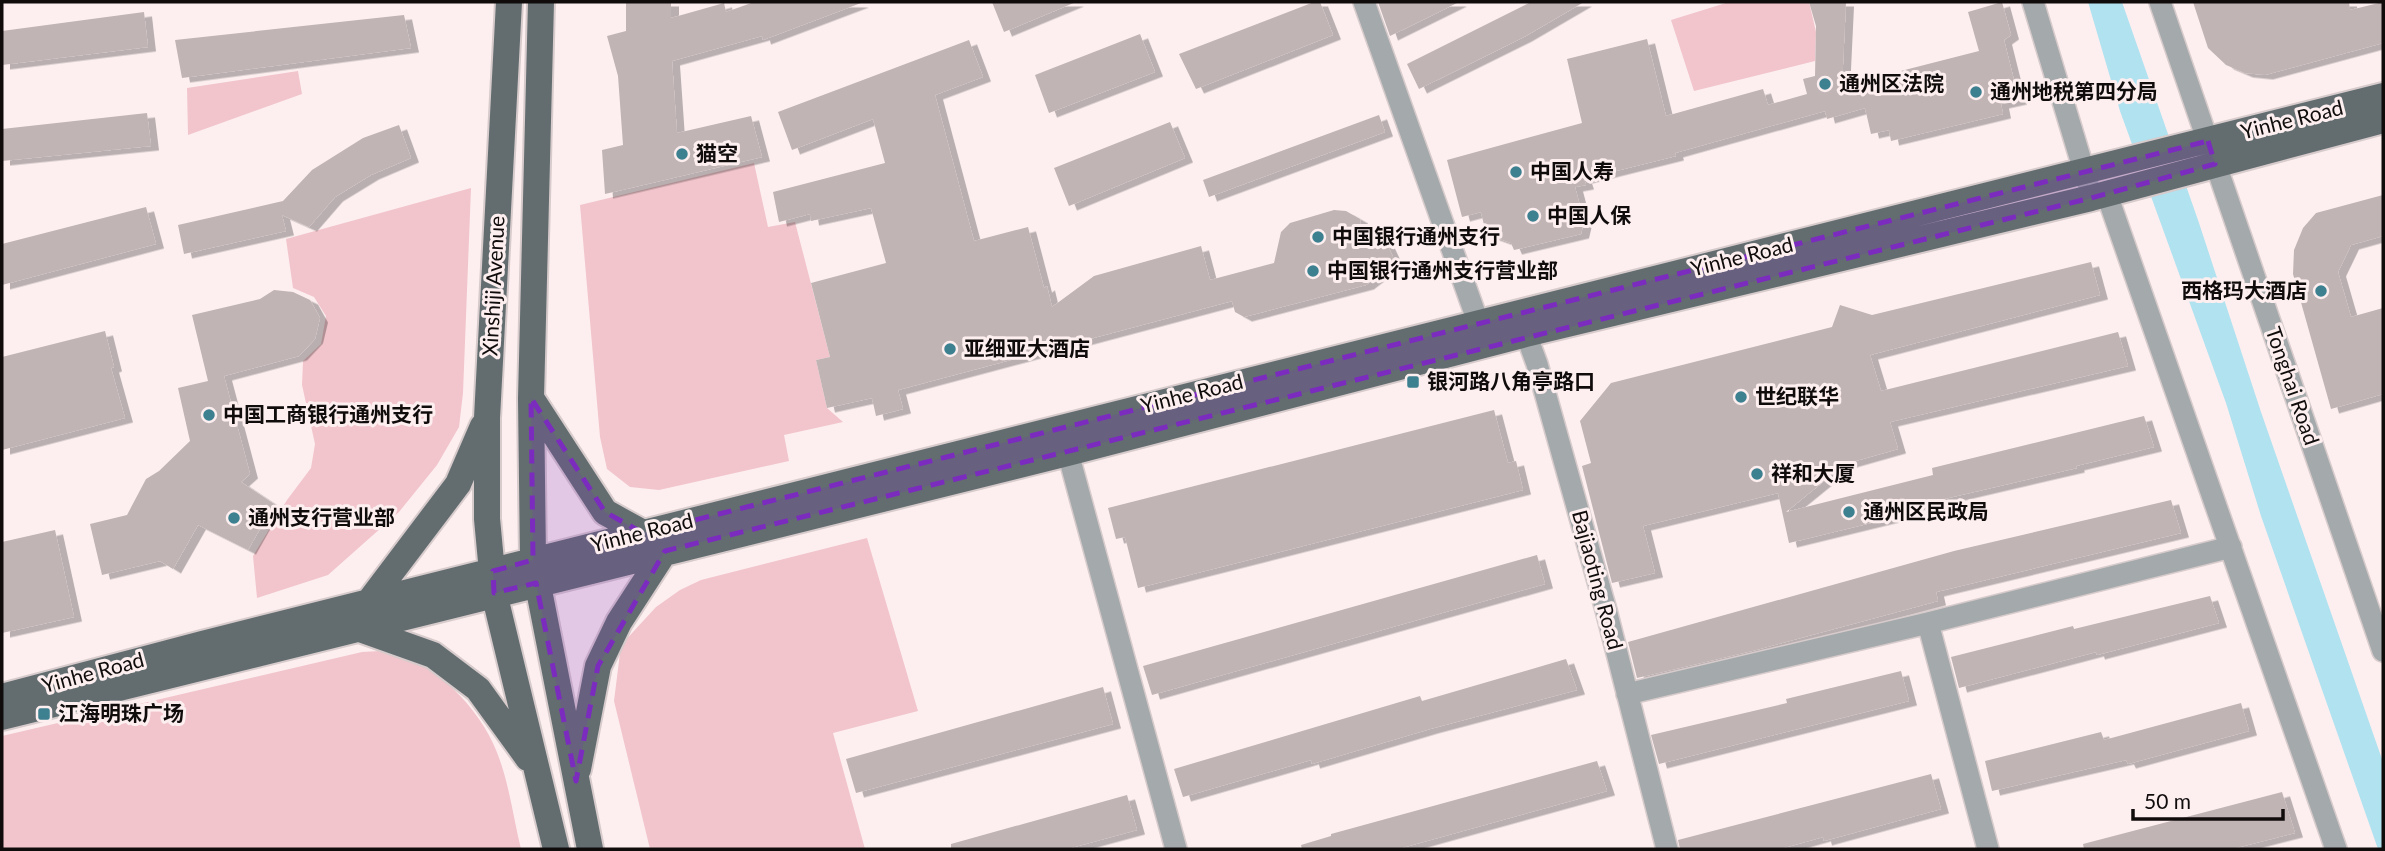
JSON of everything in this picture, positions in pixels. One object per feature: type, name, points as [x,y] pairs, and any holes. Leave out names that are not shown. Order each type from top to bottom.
[{"type":"main road","name":"Xinshiji Avenue","points":[[509,2],[487,418],[487,519],[493,582],[556,849]]},
{"type":"main road","name":"Xinshiji Avenue","points":[[541,2],[531,398],[535,572],[590,849]]},
{"type":"main road","name":"Yinhe Road","points":[[1524,323],[2099,195],[2211,152],[2383,96]]},
{"type":"main road","name":"Yinhe Road","points":[[535,572],[643,533],[1482,334],[2084,172],[2383,120]]},
{"type":"main road","name":"Yinhe Road","points":[[2,716],[493,582],[535,572],[665,551],[1068,453],[1482,334]]},
{"type":"main road","points":[[531,398],[605,512],[643,533]]},
{"type":"main road","points":[[487,418],[457,484],[364,616],[433,655],[478,688],[536,769]]},
{"type":"main road","points":[[576,781],[597,666],[619,622],[665,551]]},
{"type":"main road","name":"Yinhe Road","points":[[2,697],[202,643],[364,616]]},
{"type":"street","points":[[1364,2],[1482,334]]},
{"type":"street","points":[[2033,2],[2084,172],[2099,195],[2231,547],[2336,849]]},
{"type":"street","name":"Tonghai Road","points":[[2160,2],[2383,651]]},
{"type":"street","name":"Bajiaoting Road","points":[[1524,323],[1667,849]]},
{"type":"street","points":[[1068,453],[1176,849]]},
{"type":"street","points":[[1627,694],[1928,623],[2231,547]]},
{"type":"street","points":[[1928,623],[1988,849]]},
{"type":"highlighted area","points":[[2208,141],[2215,164],[2091,198],[665,551],[598,666],[576,781],[536,583],[494,593],[493,571],[533,560],[531,398],[605,512],[643,533]]},
{"type":"shaded area","points":[[1729,2],[1809,2],[1816,32],[1815,61],[1694,91],[1671,20]]},
{"type":"shaded area","points":[[298,71],[302,94],[188,135],[187,88]]},
{"type":"shaded area","points":[[754,163],[768,227],[795,222],[830,357],[816,360],[827,408],[843,422],[784,435],[789,461],[659,490],[630,487],[607,469],[600,437],[580,205]]},
{"type":"shaded area","points":[[471,188],[463,393],[459,427],[437,465],[399,512],[328,575],[257,598],[253,556],[287,500],[311,468],[315,444],[302,385],[303,361],[321,344],[326,316],[314,297],[293,288],[286,239]]},
{"type":"shaded area","points":[[867,538],[918,711],[833,733],[865,849],[650,849],[614,701],[621,645],[656,607],[680,590],[701,580]]},
{"type":"shaded area","points":[[386,651],[406,657],[438,676],[467,703],[489,734],[496,750],[508,787],[521,849],[2,849],[2,736],[362,652]]},
{"type":"water","points":[[2088,2],[2122,2],[2199,223],[2261,412],[2383,762],[2383,849],[2378,849],[2261,516],[2226,403],[2120,111]]},
{"type":"building","points":[[626,2],[671,2],[671,18],[724,3],[726,12],[754,2],[861,3],[763,40],[762,36],[672,61],[677,133],[751,116],[762,157],[605,194],[602,150],[623,145],[618,76],[607,36],[626,31]]},
{"type":"building","points":[[992,2],[1076,2],[1004,32]]},
{"type":"building","points":[[1320,2],[1333,35],[1196,89],[1179,54]]},
{"type":"building","points":[[1378,2],[1459,2],[1390,36]]},
{"type":"building","points":[[1531,2],[1584,2],[1524,37],[1419,89],[1407,64]]},
{"type":"building","points":[[1809,2],[1846,2],[1842,86],[1979,51],[1968,12],[2002,2],[2011,35],[2004,40],[2019,100],[2001,104],[2003,114],[1891,141],[1889,130],[1871,134],[1865,108],[1827,119],[1825,111],[1675,153],[1676,156],[1584,179],[1586,185],[1575,187],[1584,221],[1581,234],[1514,250],[1511,243],[1486,234],[1481,212],[1462,217],[1447,160],[1582,123],[1567,59],[1647,39],[1666,116],[1763,89],[1768,105],[1807,94],[1803,79],[1815,76],[1816,26]]},
{"type":"building","points":[[2193,2],[2349,2],[2350,10],[2383,2],[2383,43],[2265,75],[2245,73],[2226,65],[2208,48]]},
{"type":"building","points":[[144,12],[148,47],[2,65],[2,31]]},
{"type":"building","points":[[404,15],[411,48],[182,78],[175,40]]},
{"type":"building","points":[[1140,34],[1155,72],[1049,113],[1035,75]]},
{"type":"building","points":[[969,40],[983,77],[935,95],[974,241],[1028,227],[1044,288],[1047,286],[1052,307],[1094,276],[1201,246],[1210,280],[1274,263],[1281,232],[1290,223],[1334,210],[1346,211],[1360,219],[1361,231],[1379,227],[1393,257],[1389,267],[1366,285],[1244,317],[1235,312],[1232,301],[898,390],[903,409],[876,416],[872,398],[827,408],[816,360],[830,357],[811,283],[886,263],[871,208],[811,221],[810,214],[779,222],[773,192],[885,163],[873,119],[792,150],[778,112]]},
{"type":"building","points":[[147,113],[151,146],[2,161],[2,129]]},
{"type":"building","points":[[1379,115],[1385,132],[1209,197],[1203,180]]},
{"type":"building","points":[[1170,122],[1185,158],[1069,206],[1054,168]]},
{"type":"building","points":[[399,125],[411,158],[371,175],[335,197],[309,227],[282,215],[286,231],[184,254],[178,225],[283,201],[312,170],[363,138]]},
{"type":"building","name":"西格玛大酒店","points":[[2383,195],[2383,236],[2351,245],[2338,272],[2351,317],[2383,308],[2383,394],[2331,409],[2293,274],[2294,250],[2303,228],[2316,213]]},
{"type":"building","points":[[146,207],[156,244],[2,285],[2,244]]},
{"type":"building","points":[[2091,262],[2100,295],[1870,355],[1881,391],[2118,332],[2128,366],[1890,422],[1898,449],[1845,464],[1786,512],[1933,475],[1932,468],[2144,416],[2154,447],[1914,506],[1916,512],[1789,543],[1778,493],[1643,526],[1655,573],[1612,583],[1582,466],[1591,463],[1580,421],[1611,383],[1832,327],[1840,305],[1872,315]]},
{"type":"building","name":"中国工商银行通州支行","points":[[274,290],[293,292],[310,300],[320,318],[315,339],[299,356],[224,376],[250,474],[241,482],[274,504],[248,550],[198,525],[173,569],[160,561],[102,575],[90,524],[127,515],[146,479],[159,471],[190,441],[178,388],[208,381],[192,315],[260,299]]},
{"type":"building","points":[[105,331],[114,367],[111,368],[125,418],[2,450],[2,357]]},
{"type":"building","points":[[1494,410],[1508,463],[1516,461],[1523,490],[1138,588],[1125,537],[1116,539],[1108,508]]},
{"type":"building","points":[[2171,500],[2181,533],[1936,592],[1938,601],[1756,650],[1637,678],[1628,642],[1954,551]]},
{"type":"building","points":[[55,530],[74,617],[2,633],[2,542]]},
{"type":"building","points":[[1537,555],[1545,584],[1152,695],[1143,666]]},
{"type":"building","points":[[2210,596],[2219,623],[1959,688],[1951,657],[2073,626],[2074,629]]},
{"type":"building","points":[[1566,659],[1577,690],[1312,764],[1311,760],[1183,797],[1174,769],[1420,696],[1422,701]]},
{"type":"building","points":[[1901,671],[1909,701],[1659,764],[1651,735],[1787,703],[1786,699]]},
{"type":"building","points":[[1103,687],[1113,724],[856,793],[846,759]]},
{"type":"building","points":[[2241,703],[2249,731],[2128,764],[2126,760],[1992,791],[1985,761],[2101,732],[2104,740]]},
{"type":"building","points":[[1597,761],[1607,791],[1398,849],[1302,849],[1301,845],[1331,834]]},
{"type":"building","points":[[1931,774],[1941,809],[1824,841],[1823,837],[1780,849],[1680,849],[1678,840]]},
{"type":"building","points":[[2282,792],[2295,833],[2232,849],[2084,849],[2083,844]]},
{"type":"building","points":[[1127,795],[1137,830],[1067,849],[951,849],[951,844]]},
{"type":"place","name":"通州区法院","points":[[1825,84]]},
{"type":"place","name":"通州地税第四分局","points":[[1976,92]]},
{"type":"place","name":"猫空","points":[[682,154]]},
{"type":"place","name":"中国人寿","points":[[1516,172]]},
{"type":"place","name":"中国人保","points":[[1533,216]]},
{"type":"place","name":"中国银行通州支行","points":[[1318,237]]},
{"type":"place","name":"中国银行通州支行营业部","points":[[1313,271]]},
{"type":"place","name":"西格玛大酒店","points":[[2321,291]]},
{"type":"place","name":"亚细亚大酒店","points":[[950,349]]},
{"type":"place","name":"银河路八角亭路口","points":[[1413,382]]},
{"type":"place","name":"世纪联华","points":[[1741,397]]},
{"type":"place","name":"中国工商银行通州支行","points":[[209,415]]},
{"type":"place","name":"祥和大厦","points":[[1757,474]]},
{"type":"place","name":"通州区民政局","points":[[1849,512]]},
{"type":"place","name":"通州支行营业部","points":[[234,518]]},
{"type":"place","name":"江海明珠广场","points":[[44,714]]}]
